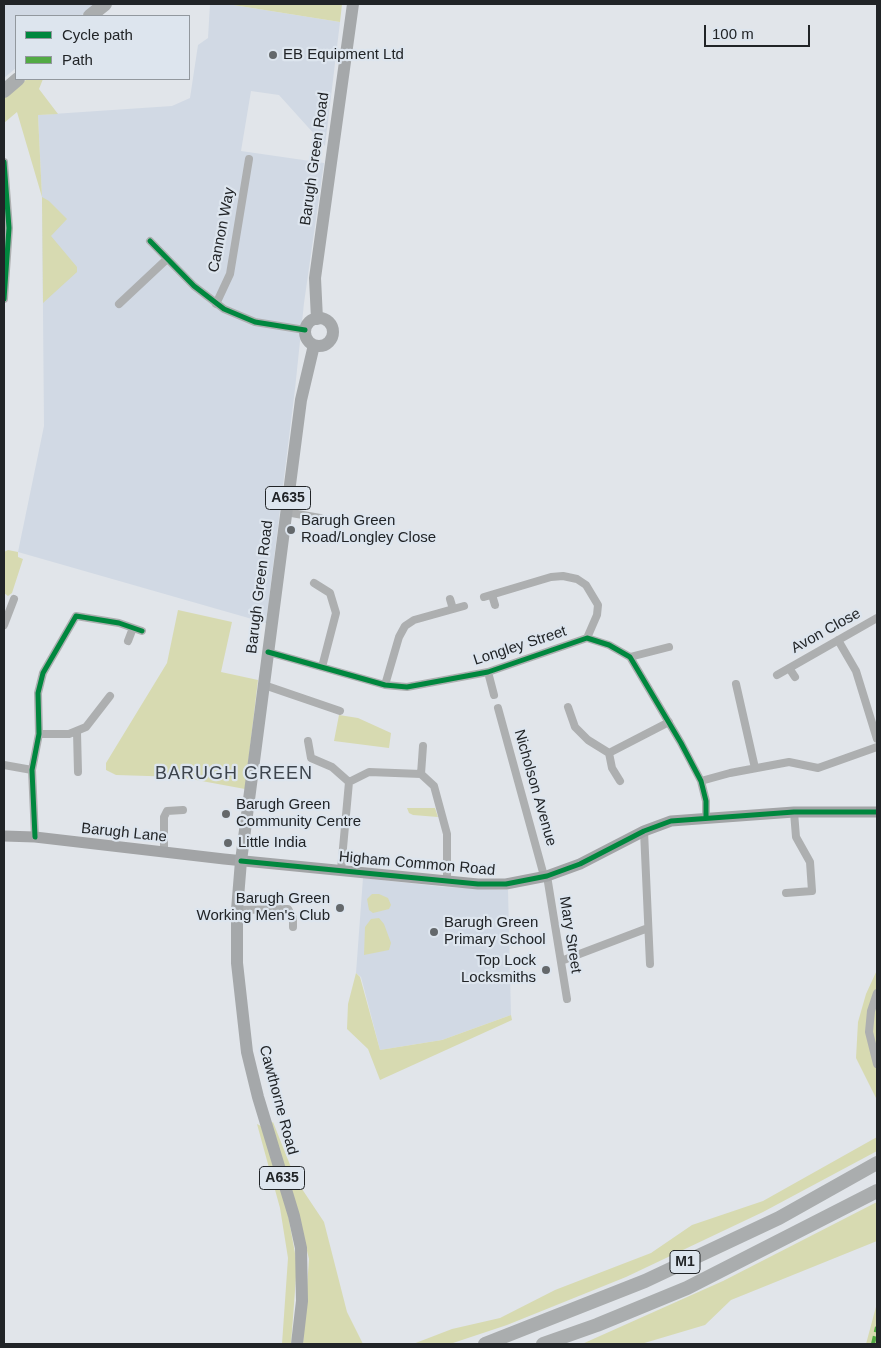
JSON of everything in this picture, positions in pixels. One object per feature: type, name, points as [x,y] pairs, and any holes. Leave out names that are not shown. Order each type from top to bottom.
[{"type":"highway","points":[[91,15],[105,4]]},
{"type":"highway","points":[[4,91],[17,80]]},
{"type":"highway","name":"M1","points":[[485,1344],[645,1281],[779,1218],[877,1163]]},
{"type":"highway","name":"M1","points":[[543,1344],[597,1325],[687,1288],[877,1191]]},
{"type":"main road","name":"Barugh Green Road","points":[[317,319],[315,278],[353,4]]},
{"type":"main road","points":[[317,319],[329,323],[332,335],[325,344],[314,345],[308,340],[305,330],[310,322],[317,319]]},
{"type":"main road","name":"Barugh Green Road","points":[[241,861],[300,400],[314,345]]},
{"type":"main road","name":"Cawthorne Road","points":[[241,861],[237,910],[237,963],[248,1052],[258,1097],[294,1216],[301,1248],[302,1300],[297,1344]]},
{"type":"street","name":"Cannon Way","points":[[216,304],[230,274],[250,159]]},
{"type":"street","points":[[4,162],[9,228],[4,297]]},
{"type":"street","name":"Cannon Way","points":[[150,241],[194,286],[216,304],[246,319],[305,330]]},
{"type":"street","points":[[119,304],[167,260]]},
{"type":"street","points":[[286,512],[320,518]]},
{"type":"street","points":[[495,605],[488,596],[550,577],[564,576],[577,579],[586,585],[598,605],[597,614],[587,638]]},
{"type":"street","points":[[314,584],[330,593],[336,613],[322,667]]},
{"type":"street","points":[[4,625],[14,598]]},
{"type":"street","points":[[450,599],[453,609]]},
{"type":"street","points":[[385,685],[399,637],[405,626],[414,620],[464,606]]},
{"type":"street","points":[[35,838],[32,770],[39,734],[38,693],[43,673],[76,616],[119,623],[142,631]]},
{"type":"street","name":"Avon Close","points":[[777,675],[877,618]]},
{"type":"street","points":[[128,641],[133,628]]},
{"type":"street","name":"Longley Street","points":[[268,652],[385,685],[407,687],[488,672],[587,638],[609,645],[630,657],[669,722],[701,781],[706,801],[706,818]]},
{"type":"street","points":[[838,640],[856,671],[877,739]]},
{"type":"street","points":[[630,657],[669,647]]},
{"type":"street","name":"Avon Close","points":[[789,668],[795,678]]},
{"type":"street","name":"Longley Street","points":[[488,672],[494,695]]},
{"type":"street","points":[[736,684],[755,768]]},
{"type":"street","points":[[264,685],[340,711]]},
{"type":"street","points":[[39,734],[77,732],[94,719],[110,696]]},
{"type":"street","points":[[568,707],[575,727],[588,740],[609,753],[612,768],[620,781]]},
{"type":"street","name":"Nicholson Avenue","points":[[498,708],[545,876]]},
{"type":"street","points":[[609,753],[669,722]]},
{"type":"street","points":[[77,732],[78,772]]},
{"type":"street","points":[[308,741],[311,758],[332,767],[349,782]]},
{"type":"street","points":[[420,774],[423,746]]},
{"type":"street","points":[[701,781],[789,762],[818,768],[877,747]]},
{"type":"street","points":[[4,765],[32,770]]},
{"type":"street","points":[[349,782],[369,772],[420,774],[434,786],[447,834],[446,881]]},
{"type":"street","points":[[341,870],[349,782]]},
{"type":"street","points":[[164,852],[164,817],[167,812],[183,810]]},
{"type":"street","points":[[786,893],[812,891],[810,862],[796,837],[794,812]]},
{"type":"street","name":"Higham Common Road","points":[[241,861],[446,881],[506,884],[545,876],[599,856],[644,831],[672,821],[794,812],[877,812]]},
{"type":"street","points":[[644,831],[650,964]]},
{"type":"street","name":"Barugh Lane","points":[[4,836],[241,861]]},
{"type":"street","name":"Mary Street","points":[[545,876],[566,999]]},
{"type":"street","points":[[237,910],[288,909],[294,918],[293,927]]},
{"type":"street","points":[[561,961],[648,928]]},
{"type":"street","points":[[877,993],[870,1011],[869,1032],[877,1064]]},
{"type":"shaded area","points":[[4,4],[95,4],[82,15],[15,15],[15,69],[4,78]]},
{"type":"shaded area","points":[[210,4],[227,4],[340,22],[325,146],[279,95],[251,91],[241,151],[324,163],[304,303],[266,623],[18,552],[44,426],[42,198],[38,115],[172,106],[190,98],[198,45],[208,38]]},
{"type":"shaded area","name":"Barugh Green Primary School","points":[[363,878],[445,887],[508,890],[511,1015],[442,1040],[380,1050],[361,977],[356,973]]},
{"type":"green space","points":[[227,4],[342,4],[340,22]]},
{"type":"green space","points":[[26,80],[43,80],[39,89],[58,114],[38,115],[42,197],[17,112],[4,123],[4,98]]},
{"type":"green space","points":[[42,197],[49,201],[67,219],[51,236],[77,267],[77,272],[43,303]]},
{"type":"green space","points":[[8,550],[18,552],[18,557],[23,559],[12,593],[8,596],[4,593],[4,552]]},
{"type":"green space","points":[[178,610],[232,622],[221,672],[258,680],[245,789],[180,777],[116,775],[106,770],[106,763],[167,663]]},
{"type":"green space","points":[[339,715],[358,718],[391,733],[389,748],[334,741]]},
{"type":"green space","points":[[407,808],[435,808],[438,817],[413,815],[409,813]]},
{"type":"green space","points":[[372,894],[379,894],[388,898],[391,905],[389,909],[373,913],[369,910],[367,899]]},
{"type":"green space","points":[[379,918],[384,924],[391,943],[389,950],[364,955],[365,927],[371,919]]},
{"type":"green space","points":[[877,970],[877,1100],[856,1058],[858,1022],[866,994]]},
{"type":"green space","points":[[356,973],[360,977],[380,1050],[442,1040],[511,1015],[512,1020],[380,1080],[368,1049],[347,1029],[348,1004]]},
{"type":"green space","points":[[273,1122],[296,1180],[324,1222],[347,1312],[363,1344],[303,1344],[309,1259],[291,1186],[270,1124]]},
{"type":"green space","points":[[257,1124],[261,1126],[284,1193],[297,1264],[291,1344],[282,1344],[288,1258],[280,1208]]},
{"type":"green space","points":[[877,1137],[877,1151],[763,1212],[626,1277],[507,1325],[450,1344],[413,1344],[452,1329],[500,1318],[555,1290],[651,1253],[692,1225],[763,1201]]},
{"type":"green space","points":[[877,1202],[877,1241],[731,1300],[705,1325],[641,1344],[582,1344],[723,1281]]},
{"type":"green space","points":[[877,1303],[877,1344],[866,1344]]},
{"type":"marked path","points":[[873,1344],[877,1327]]},
{"type":"cycle path","points":[[4,162],[9,228],[4,299]]},
{"type":"cycle path","points":[[150,241],[194,286],[224,309],[255,322],[305,330]]},
{"type":"cycle path","points":[[35,837],[32,770],[39,734],[38,693],[43,673],[76,616],[119,623],[142,631]]},
{"type":"cycle path","points":[[268,652],[385,685],[407,687],[488,672],[587,638],[609,645],[630,657],[681,743],[701,781],[706,801],[706,818]]},
{"type":"cycle path","points":[[241,861],[478,884],[506,884],[547,876],[580,864],[644,831],[671,821],[794,812],[877,812]]},
{"type":"place","name":"EB Equipment Ltd","points":[[273,55]]},
{"type":"place","name":"Barugh Green Road/Longley Close","points":[[291,530]]},
{"type":"place","name":"Barugh Green Community Centre","points":[[226,814]]},
{"type":"place","name":"Little India","points":[[228,843]]},
{"type":"place","name":"Barugh Green Working Men's Club","points":[[340,908]]},
{"type":"place","name":"Barugh Green Primary School","points":[[434,932]]},
{"type":"place","name":"Top Lock Locksmiths","points":[[546,970]]},
{"type":"district","name":"BARUGH GREEN","points":[[234,774]]}]
